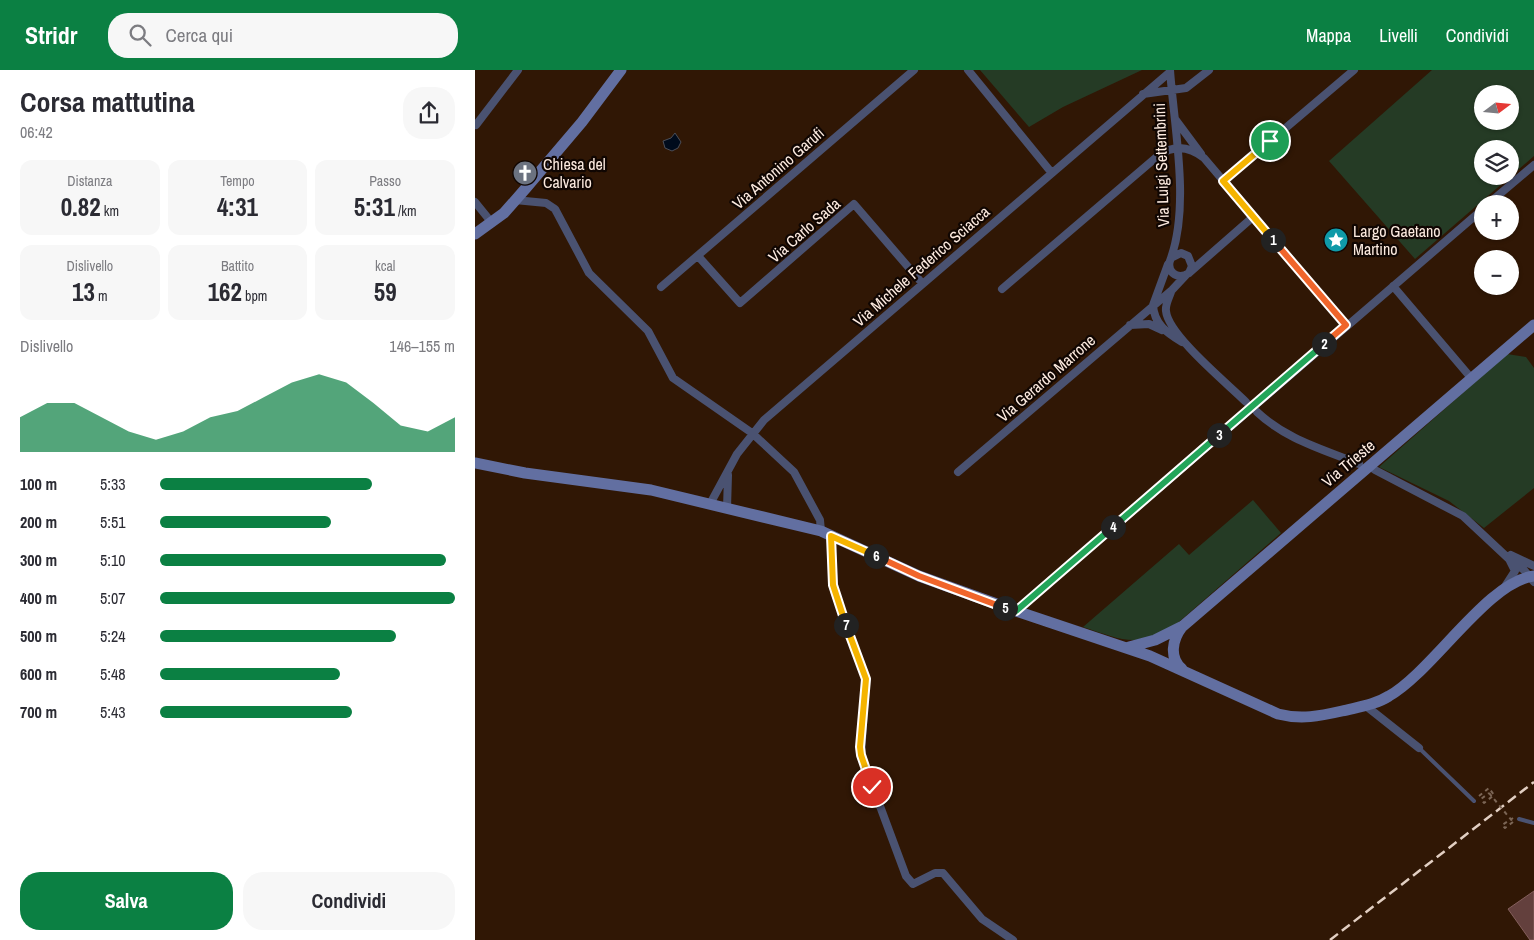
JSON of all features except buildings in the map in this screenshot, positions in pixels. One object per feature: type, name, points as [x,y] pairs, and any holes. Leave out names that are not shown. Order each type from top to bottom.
[{"type":"street","points":[[476,125],[517,70]]},
{"type":"street","points":[[475,234],[492,223],[515,200],[583,122],[621,70]]},
{"type":"street","name":"Via Antonino Garufi","points":[[661,287],[913,70]]},
{"type":"street","points":[[968,70],[1051,172]]},
{"type":"street","points":[[1142,94],[1189,87],[1209,70]]},
{"type":"street","points":[[1223,181],[1354,70]]},
{"type":"street","name":"Via Michele Federico Sciacca","points":[[710,504],[729,468],[752,433],[764,420],[1170,71]]},
{"type":"street","name":"Via Luigi Settembrini","points":[[1153,305],[1170,260],[1179,224],[1177,147],[1170,71]]},
{"type":"street","points":[[1174,118],[1223,181],[1346,325]]},
{"type":"street","points":[[1002,289],[1159,154],[1170,148],[1177,147],[1191,150],[1204,158]]},
{"type":"street","points":[[1498,195],[1534,164]]},
{"type":"street","points":[[515,200],[546,203],[555,209],[589,273],[648,331],[673,378],[752,433],[779,456],[799,480],[826,534],[834,591],[866,679],[861,755],[906,876],[913,884],[935,873],[943,873],[982,919],[1013,940]]},
{"type":"street","points":[[475,202],[492,223]]},
{"type":"street","name":"Via Carlo Sada","points":[[698,256],[740,303],[854,204],[922,283]]},
{"type":"street","name":"Via Gerardo Marrone","points":[[958,472],[1172,290],[1187,274],[1253,217]]},
{"type":"street","points":[[1016,611],[1474,217]]},
{"type":"street","points":[[1181,253],[1188,256],[1192,266],[1187,274],[1178,276],[1172,273],[1170,260],[1181,253]]},
{"type":"street","points":[[1393,286],[1472,379]]},
{"type":"street","points":[[1172,290],[1167,304],[1168,319],[1187,346]]},
{"type":"street","points":[[1153,305],[1155,317],[1165,331]]},
{"type":"street","points":[[1128,326],[1149,324],[1165,331],[1187,346],[1246,402]]},
{"type":"street","name":"Via Trieste","points":[[1123,647],[1137,647],[1170,639],[1534,325]]},
{"type":"street","points":[[1257,412],[1275,427],[1300,442],[1359,464]]},
{"type":"street","points":[[475,463],[525,474],[651,490],[826,534],[919,576],[1155,658],[1279,714],[1292,718],[1314,717],[1365,706],[1379,702],[1399,690],[1504,588],[1515,571],[1509,559]]},
{"type":"street","points":[[727,508],[729,468]]},
{"type":"street","points":[[1375,470],[1463,516],[1533,577]]},
{"type":"street","points":[[1501,550],[1509,559],[1533,577]]},
{"type":"street","points":[[1504,588],[1533,577]]},
{"type":"street","points":[[1493,598],[1533,577]]},
{"type":"street","points":[[1155,658],[1152,649],[1170,639],[1175,657],[1182,670]]},
{"type":"street","points":[[1365,706],[1419,748]]},
{"type":"lane","points":[[1419,748],[1474,801]]},
{"type":"lane","points":[[1519,819],[1534,823]]},
{"type":"path","points":[[1474,801],[1489,788],[1494,795],[1484,803],[1481,799],[1489,793],[1513,822],[1505,828],[1503,825],[1512,817],[1519,819]]},
{"type":"green space","points":[[980,70],[1142,70],[1063,107],[1029,127]]},
{"type":"green space","points":[[1432,70],[1534,70],[1534,156],[1519,169],[1519,140],[1474,140],[1474,185],[1500,185],[1489,195],[1474,195],[1474,208],[1415,259],[1329,161]]},
{"type":"green space","points":[[1507,354],[1526,357],[1534,368],[1534,488],[1484,528],[1449,501],[1379,467]]},
{"type":"green space","points":[[1253,500],[1281,533],[1173,627],[1149,638],[1128,640],[1083,627],[1179,544],[1189,555]]},
{"type":"water","points":[[675,133],[681,142],[678,148],[672,151],[665,148],[663,141],[671,138]]},
{"type":"railway","points":[[1330,940],[1534,782]]},
{"type":"place","name":"Chiesa del Calvario","points":[[525,173]]},
{"type":"place","name":"Largo Gaetano Martino","points":[[1336,240]]},
{"type":"route","points":[[872,787],[860,747],[866,679],[834,591],[831,536],[919,576],[1016,611],[1346,325],[1223,181],[1270,141]]}]
